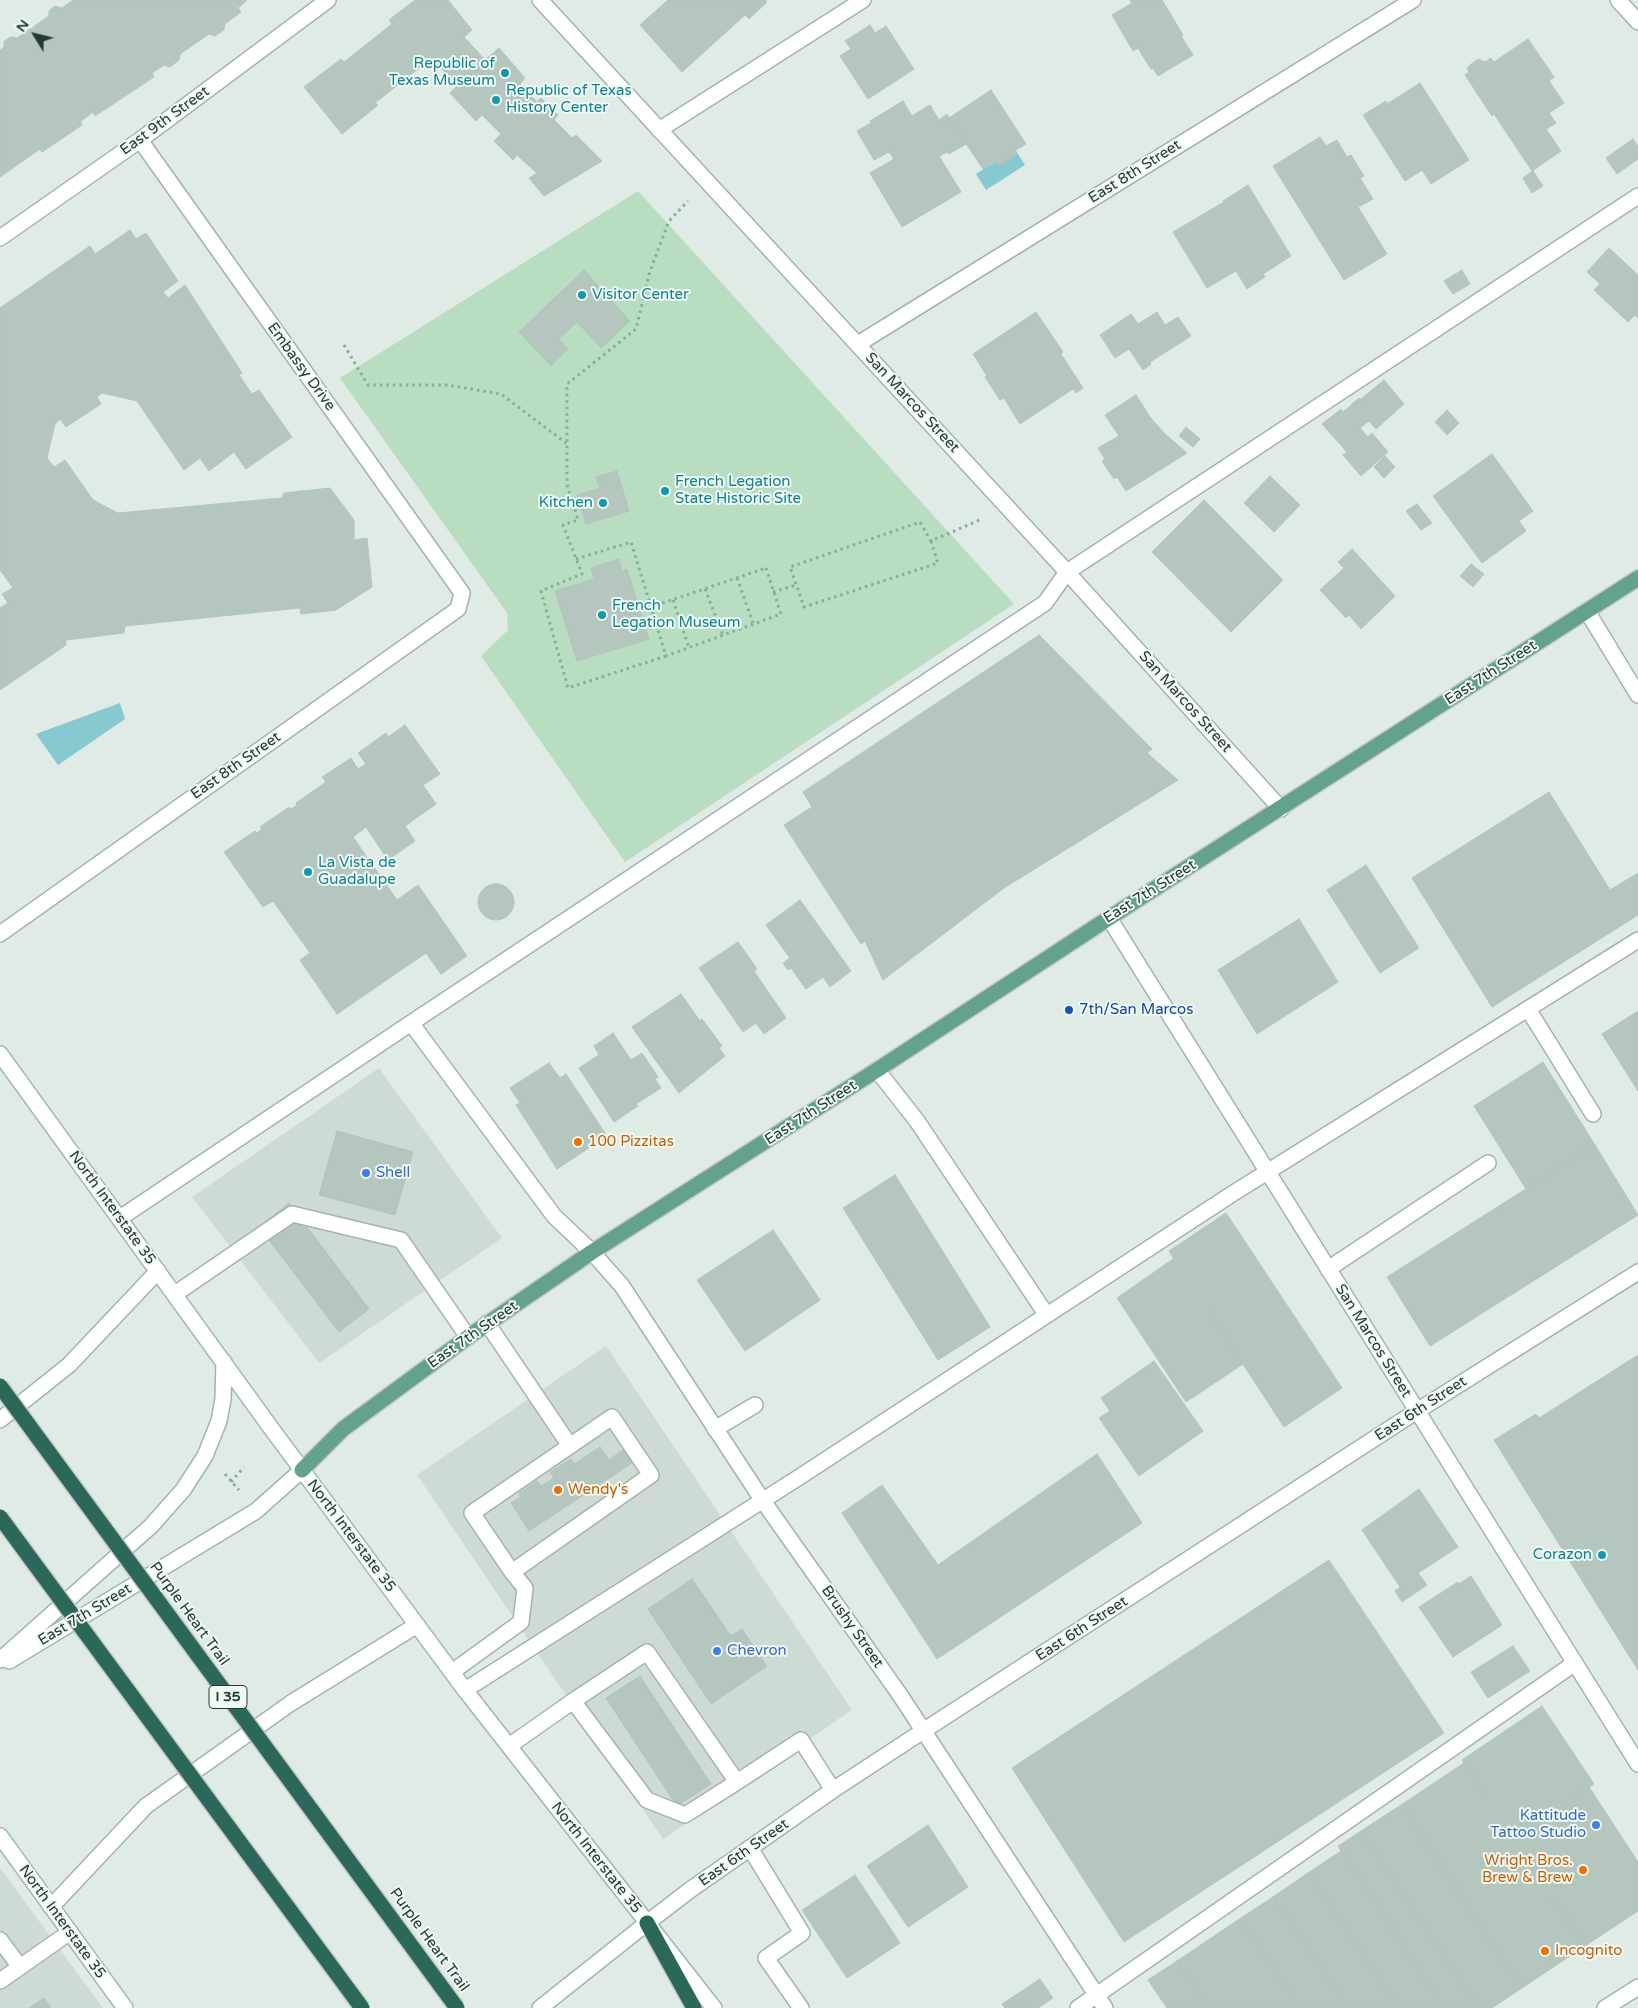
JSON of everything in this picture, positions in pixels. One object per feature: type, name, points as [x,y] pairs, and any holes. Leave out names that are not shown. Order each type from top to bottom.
[{"type":"highway","name":"Purple Heart Trail","points":[[0,1386],[456,2008]]},
{"type":"highway","points":[[0,1517],[362,2008]]},
{"type":"highway","points":[[647,1924],[694,2008]]},
{"type":"main road","name":"East 7th Street","points":[[302,1470],[343,1428],[487,1323],[592,1252],[878,1070],[1109,918],[1638,578]]},
{"type":"street","name":"East 9th Street","points":[[0,238],[140,140],[328,0]]},
{"type":"street","name":"San Marcos Street","points":[[540,0],[1008,507],[1281,809]]},
{"type":"street","points":[[659,130],[862,0]]},
{"type":"street","name":"East 8th Street","points":[[858,344],[1413,0]]},
{"type":"street","points":[[1618,0],[1638,22]]},
{"type":"street","name":"Embassy Drive","points":[[140,140],[462,593]]},
{"type":"street","points":[[120,1218],[1045,603],[1067,572],[1638,196]]},
{"type":"street","name":"East 8th Street","points":[[0,934],[458,609],[462,593]]},
{"type":"street","points":[[1587,611],[1638,695]]},
{"type":"street","name":"San Marcos Street","points":[[1109,918],[1638,1764]]},
{"type":"street","points":[[465,1690],[763,1501],[1046,1314],[1267,1172],[1638,940]]},
{"type":"street","points":[[1528,1009],[1593,1114]]},
{"type":"street","name":"Brushy Street","points":[[411,1023],[554,1216],[592,1252],[622,1286],[763,1501],[924,1731],[1105,2008]]},
{"type":"street","name":"North Interstate 35","points":[[0,1054],[302,1470],[465,1690],[714,2008]]},
{"type":"street","points":[[878,1070],[917,1122],[1046,1314]]},
{"type":"street","points":[[1328,1269],[1488,1163]]},
{"type":"street","points":[[175,1294],[292,1214],[401,1240],[468,1337]]},
{"type":"street","points":[[0,1420],[69,1366],[158,1271]]},
{"type":"street","name":"East 6th Street","points":[[540,2008],[690,1890],[833,1790],[1417,1411],[1638,1272]]},
{"type":"street","points":[[487,1323],[570,1446]]},
{"type":"street","points":[[0,1660],[151,1526],[182,1490],[205,1456],[219,1421],[223,1398],[224,1362]]},
{"type":"street","points":[[715,1429],[755,1405]]},
{"type":"street","points":[[452,1672],[521,1622],[525,1588],[512,1572],[472,1513],[612,1417],[651,1475],[512,1572]]},
{"type":"street","name":"East 7th Street","points":[[0,1667],[256,1511],[302,1470]]},
{"type":"street","points":[[51,1907],[146,1806],[291,1703],[417,1625]]},
{"type":"street","points":[[509,1746],[648,1652],[737,1782]]},
{"type":"street","points":[[1078,2008],[1575,1663]]},
{"type":"street","points":[[573,1701],[647,1800],[685,1816],[801,1740],[833,1790]]},
{"type":"street","name":"North Interstate 35","points":[[0,1836],[125,2008]]},
{"type":"street","points":[[750,1848],[802,1933],[766,1958],[801,2008]]},
{"type":"street","points":[[0,1981],[70,1932]]},
{"type":"street","points":[[0,1940],[20,1967]]},
{"type":"street","points":[[1605,2008],[1638,1987]]},
{"type":"path","points":[[651,607],[766,568],[781,614],[666,656],[568,688],[541,591],[582,574],[563,525],[578,520],[566,486],[567,384],[636,329],[650,270],[669,221],[707,182]]},
{"type":"path","points":[[344,345],[368,384],[447,385],[501,394],[566,443]]},
{"type":"path","points":[[931,541],[1008,507]]},
{"type":"path","points":[[920,522],[931,541],[938,563],[804,607],[790,567],[920,522]]},
{"type":"path","points":[[576,559],[631,542],[666,656]]},
{"type":"path","points":[[737,578],[753,624]]},
{"type":"path","points":[[773,592],[796,585]]},
{"type":"path","points":[[705,589],[723,635]]},
{"type":"path","points":[[672,600],[689,648]]},
{"type":"path","points":[[231,1482],[244,1467]]},
{"type":"path","points":[[224,1474],[241,1492]]},
{"type":"shaded area","points":[[379,1068],[502,1238],[319,1363],[192,1197]]},
{"type":"shaded area","points":[[606,1346],[852,1710],[663,1839],[417,1475]]},
{"type":"shaded area","points":[[0,1868],[103,2008],[0,2008]]},
{"type":"green space","name":"French Legation State Historic Site","points":[[638,191],[1014,604],[625,862],[481,656],[508,630],[507,613],[340,378]]},
{"type":"water","points":[[1015,149],[1025,165],[986,190],[976,174]]},
{"type":"water","points":[[120,703],[125,719],[58,765],[36,734]]},
{"type":"building","points":[[73,0],[247,0],[238,8],[241,12],[225,24],[224,30],[215,36],[209,34],[180,54],[179,60],[170,67],[164,65],[152,73],[154,77],[95,116],[93,112],[80,122],[82,125],[42,152],[40,149],[0,177],[0,50],[4,47],[4,41],[11,37],[17,38],[49,16],[49,11],[55,6],[62,8]]},
{"type":"building","name":"Republic of Texas History Center","points":[[415,0],[448,0],[472,30],[464,37],[485,60],[499,48],[525,78],[520,84],[537,102],[541,98],[558,115],[554,120],[572,138],[576,135],[602,161],[544,196],[529,178],[537,173],[517,155],[513,160],[494,141],[501,134],[482,115],[476,121],[450,93],[457,86],[434,60],[427,66],[424,64],[375,103],[378,105],[342,134],[304,87],[341,59],[344,62],[392,24],[389,20]]},
{"type":"building","points":[[668,0],[765,0],[767,2],[749,19],[745,15],[682,72],[640,25]]},
{"type":"building","points":[[1130,0],[1162,0],[1193,55],[1158,76],[1153,68],[1151,69],[1138,48],[1133,51],[1112,15],[1132,3]]},
{"type":"building","points":[[870,25],[875,33],[886,26],[914,69],[868,99],[840,56],[851,49],[845,41]]},
{"type":"building","points":[[1528,39],[1554,77],[1549,81],[1564,103],[1549,113],[1556,123],[1546,129],[1561,151],[1532,171],[1465,75],[1469,72],[1467,69],[1470,65],[1478,59],[1485,62],[1491,58],[1494,62]]},
{"type":"building","points":[[1420,83],[1469,160],[1431,184],[1422,170],[1405,181],[1363,115],[1386,101],[1387,104]]},
{"type":"building","points":[[991,90],[1026,144],[1014,151],[1017,154],[998,166],[995,161],[983,169],[949,118]]},
{"type":"building","points":[[903,101],[912,116],[930,105],[939,120],[947,114],[966,144],[949,154],[947,152],[939,156],[961,192],[902,227],[870,173],[894,159],[889,152],[874,160],[857,131]]},
{"type":"building","points":[[1320,137],[1326,146],[1337,140],[1347,157],[1351,155],[1364,176],[1360,178],[1373,199],[1358,207],[1387,254],[1344,280],[1273,166]]},
{"type":"building","points":[[1633,139],[1638,146],[1638,159],[1617,174],[1606,158]]},
{"type":"building","points":[[1533,171],[1543,186],[1532,193],[1523,178]]},
{"type":"building","points":[[1248,185],[1291,256],[1263,274],[1265,277],[1247,289],[1236,271],[1207,288],[1173,232],[1224,202]]},
{"type":"building","points":[[130,230],[136,239],[146,233],[178,281],[163,292],[168,298],[185,285],[242,373],[239,375],[252,394],[259,390],[292,437],[246,469],[234,452],[209,471],[200,458],[184,470],[137,401],[102,393],[97,397],[101,404],[66,427],[60,419],[55,424],[47,458],[54,467],[65,460],[93,500],[118,513],[282,498],[284,493],[330,488],[354,520],[354,540],[367,538],[372,587],[336,610],[301,614],[300,608],[125,626],[124,633],[66,640],[66,645],[0,690],[0,608],[8,603],[2,594],[13,588],[0,570],[0,308],[90,246],[95,254]]},
{"type":"building","points":[[1609,248],[1638,275],[1638,318],[1635,315],[1628,322],[1594,290],[1600,284],[1587,272]]},
{"type":"building","name":"Visitor Center","points":[[584,270],[630,321],[601,348],[577,322],[559,339],[568,349],[551,366],[519,332]]},
{"type":"building","points":[[1462,270],[1470,284],[1453,294],[1444,281]]},
{"type":"building","points":[[1036,312],[1063,352],[1061,354],[1083,388],[1076,393],[1073,389],[1020,424],[1004,398],[1000,400],[973,354]]},
{"type":"building","points":[[1157,312],[1165,325],[1178,317],[1191,336],[1150,362],[1151,364],[1143,370],[1129,349],[1115,358],[1100,335],[1131,314],[1138,324]]},
{"type":"building","points":[[1384,380],[1404,404],[1376,429],[1369,421],[1360,428],[1368,437],[1372,433],[1388,452],[1361,476],[1343,455],[1347,452],[1322,424],[1341,409],[1343,412],[1359,398],[1360,400]]},
{"type":"building","points":[[1136,395],[1150,417],[1164,433],[1187,453],[1126,491],[1117,477],[1114,479],[1102,461],[1105,459],[1098,448],[1119,436],[1105,415]]},
{"type":"building","points":[[1447,410],[1459,423],[1447,435],[1435,422]]},
{"type":"building","points":[[1186,427],[1200,439],[1193,447],[1179,436]]},
{"type":"building","points":[[1492,454],[1533,511],[1519,521],[1526,531],[1482,563],[1433,496]]},
{"type":"building","points":[[1385,456],[1395,467],[1384,478],[1374,467]]},
{"type":"building","name":"Kitchen","points":[[617,471],[629,511],[586,524],[577,495],[600,488],[596,477]]},
{"type":"building","points":[[1270,476],[1300,505],[1274,532],[1244,503]]},
{"type":"building","points":[[1204,500],[1283,580],[1231,632],[1152,552]]},
{"type":"building","points":[[1417,504],[1432,523],[1421,530],[1406,511]]},
{"type":"building","points":[[1352,549],[1395,596],[1361,629],[1349,615],[1346,618],[1320,590],[1344,568],[1338,562]]},
{"type":"building","name":"French Legation Museum","points":[[619,559],[622,571],[627,569],[649,639],[577,661],[555,591],[594,579],[591,568]]},
{"type":"building","points":[[1471,564],[1484,574],[1473,587],[1460,576]]},
{"type":"building","points":[[1039,635],[1152,749],[1147,753],[1178,780],[1004,888],[883,980],[865,941],[861,944],[784,825],[812,807],[803,792]]},
{"type":"building","name":"La Vista de Guadalupe","points":[[405,725],[440,774],[423,785],[436,804],[405,826],[415,841],[388,860],[366,827],[353,837],[397,900],[418,885],[467,956],[441,974],[426,953],[337,1014],[300,960],[310,953],[273,901],[263,907],[224,852],[255,831],[257,833],[262,829],[260,827],[289,807],[291,809],[297,805],[296,803],[326,782],[322,777],[351,758],[358,769],[366,764],[358,753],[386,733],[388,737]]},
{"type":"building","points":[[1549,792],[1610,890],[1638,873],[1638,915],[1492,1007],[1412,878]]},
{"type":"building","points":[[1366,865],[1419,948],[1380,973],[1327,890]]},
{"type":"building","points":[[496,884],[503,885],[509,889],[513,895],[513,909],[509,915],[503,919],[496,920],[489,919],[483,915],[479,909],[478,902],[479,895],[483,889],[489,885]]},
{"type":"building","points":[[800,900],[851,971],[830,987],[823,977],[806,989],[791,968],[788,970],[783,963],[790,958],[766,925]]},
{"type":"building","points":[[1299,919],[1338,982],[1257,1034],[1218,970]]},
{"type":"building","points":[[738,942],[757,969],[754,971],[786,1018],[764,1034],[756,1023],[743,1032],[699,968]]},
{"type":"building","points":[[681,994],[700,1021],[702,1019],[722,1046],[719,1048],[725,1056],[679,1093],[632,1027]]},
{"type":"building","points":[[1638,1011],[1638,1091],[1602,1034]]},
{"type":"building","points":[[613,1033],[631,1060],[642,1053],[658,1077],[655,1079],[661,1088],[636,1104],[638,1106],[614,1122],[579,1068],[599,1055],[594,1046]]},
{"type":"building","points":[[1543,1062],[1595,1145],[1526,1189],[1474,1106]]},
{"type":"building","points":[[549,1063],[560,1078],[566,1074],[607,1136],[557,1169],[516,1105],[520,1103],[510,1088]]},
{"type":"building","name":"Shell","points":[[337,1131],[413,1152],[395,1215],[319,1195]]},
{"type":"building","points":[[1595,1145],[1638,1215],[1430,1346],[1387,1277]]},
{"type":"building","points":[[895,1175],[990,1327],[938,1360],[843,1208]]},
{"type":"building","points":[[289,1203],[369,1309],[339,1332],[259,1227]]},
{"type":"building","points":[[1226,1213],[1342,1388],[1284,1427],[1169,1251]]},
{"type":"building","points":[[773,1230],[820,1300],[745,1351],[697,1280]]},
{"type":"building","points":[[1173,1259],[1243,1364],[1186,1402],[1117,1298]]},
{"type":"building","name":"Corazon","points":[[1638,1355],[1638,1670],[1494,1440],[1536,1414],[1539,1418]]},
{"type":"building","points":[[1154,1361],[1203,1431],[1139,1476],[1099,1418],[1110,1411],[1101,1398]]},
{"type":"building","name":"Wendy's","points":[[600,1447],[609,1460],[623,1450],[632,1463],[529,1531],[511,1503],[521,1497],[519,1493],[537,1481],[541,1486],[554,1478],[550,1472],[571,1459],[574,1464]]},
{"type":"building","points":[[1097,1454],[1142,1523],[937,1659],[842,1513],[882,1485],[938,1565]]},
{"type":"building","points":[[1419,1489],[1458,1547],[1418,1573],[1427,1585],[1402,1602],[1395,1591],[1400,1587],[1362,1530]]},
{"type":"building","points":[[1329,1560],[1444,1733],[1124,1942],[1012,1768]]},
{"type":"building","points":[[1471,1576],[1502,1625],[1453,1657],[1419,1607],[1458,1582],[1459,1584]]},
{"type":"building","name":"Chevron","points":[[692,1579],[731,1636],[742,1629],[767,1666],[711,1704],[648,1609]]},
{"type":"building","points":[[1513,1646],[1530,1671],[1488,1698],[1471,1672]]},
{"type":"building","points":[[640,1676],[711,1784],[677,1806],[606,1698]]},
{"type":"building","points":[[1542,1706],[1594,1784],[1514,1837],[1462,1760]]},
{"type":"building","points":[[1464,1763],[1585,1946],[1522,1988],[1401,1805]]},
{"type":"building","points":[[1589,1787],[1638,1862],[1638,1911],[1585,1946],[1514,1837]]},
{"type":"building","points":[[1401,1805],[1522,1988],[1492,2008],[1478,2008],[1361,1831]]},
{"type":"building","points":[[928,1825],[968,1887],[908,1927],[867,1866]]},
{"type":"building","points":[[1361,1831],[1478,2008],[1445,2008],[1341,1851],[1338,1846]]},
{"type":"building","points":[[1341,1851],[1445,2008],[1398,2008],[1308,1873]]},
{"type":"building","points":[[1308,1873],[1398,2008],[1347,2008],[1273,1897]]},
{"type":"building","points":[[855,1875],[900,1943],[847,1978],[802,1910]]},
{"type":"building","points":[[1273,1897],[1347,2008],[1301,2008],[1241,1918]]},
{"type":"building","points":[[1241,1918],[1301,2008],[1208,2008],[1177,1961]]},
{"type":"building","points":[[1177,1961],[1208,2008],[1167,2008],[1148,1980]]},
{"type":"building","points":[[1040,1979],[1053,1998],[1038,2008],[1005,2008],[1002,2004]]},
{"type":"building","points":[[44,1998],[51,2008],[29,2008]]},
{"type":"place","name":"Republic of Texas Museum","points":[[505,73]]},
{"type":"place","name":"Republic of Texas History Center","points":[[496,100]]},
{"type":"place","name":"Visitor Center","points":[[582,295]]},
{"type":"place","name":"French Legation State Historic Site","points":[[665,491]]},
{"type":"place","name":"Kitchen","points":[[603,503]]},
{"type":"place","name":"French Legation Museum","points":[[602,615]]},
{"type":"place","name":"La Vista de Guadalupe","points":[[308,872]]},
{"type":"place","name":"7th/San Marcos","points":[[1069,1010]]},
{"type":"place","name":"100 Pizzitas","points":[[578,1142]]},
{"type":"place","name":"Shell","points":[[366,1173]]},
{"type":"place","name":"Wendy's","points":[[558,1490]]},
{"type":"place","name":"Corazon","points":[[1602,1555]]},
{"type":"place","name":"Chevron","points":[[717,1651]]},
{"type":"place","name":"Kattitude Tattoo Studio","points":[[1596,1825]]},
{"type":"place","name":"Wright Bros. Brew & Brew","points":[[1583,1870]]},
{"type":"place","name":"Incognito","points":[[1545,1951]]}]
